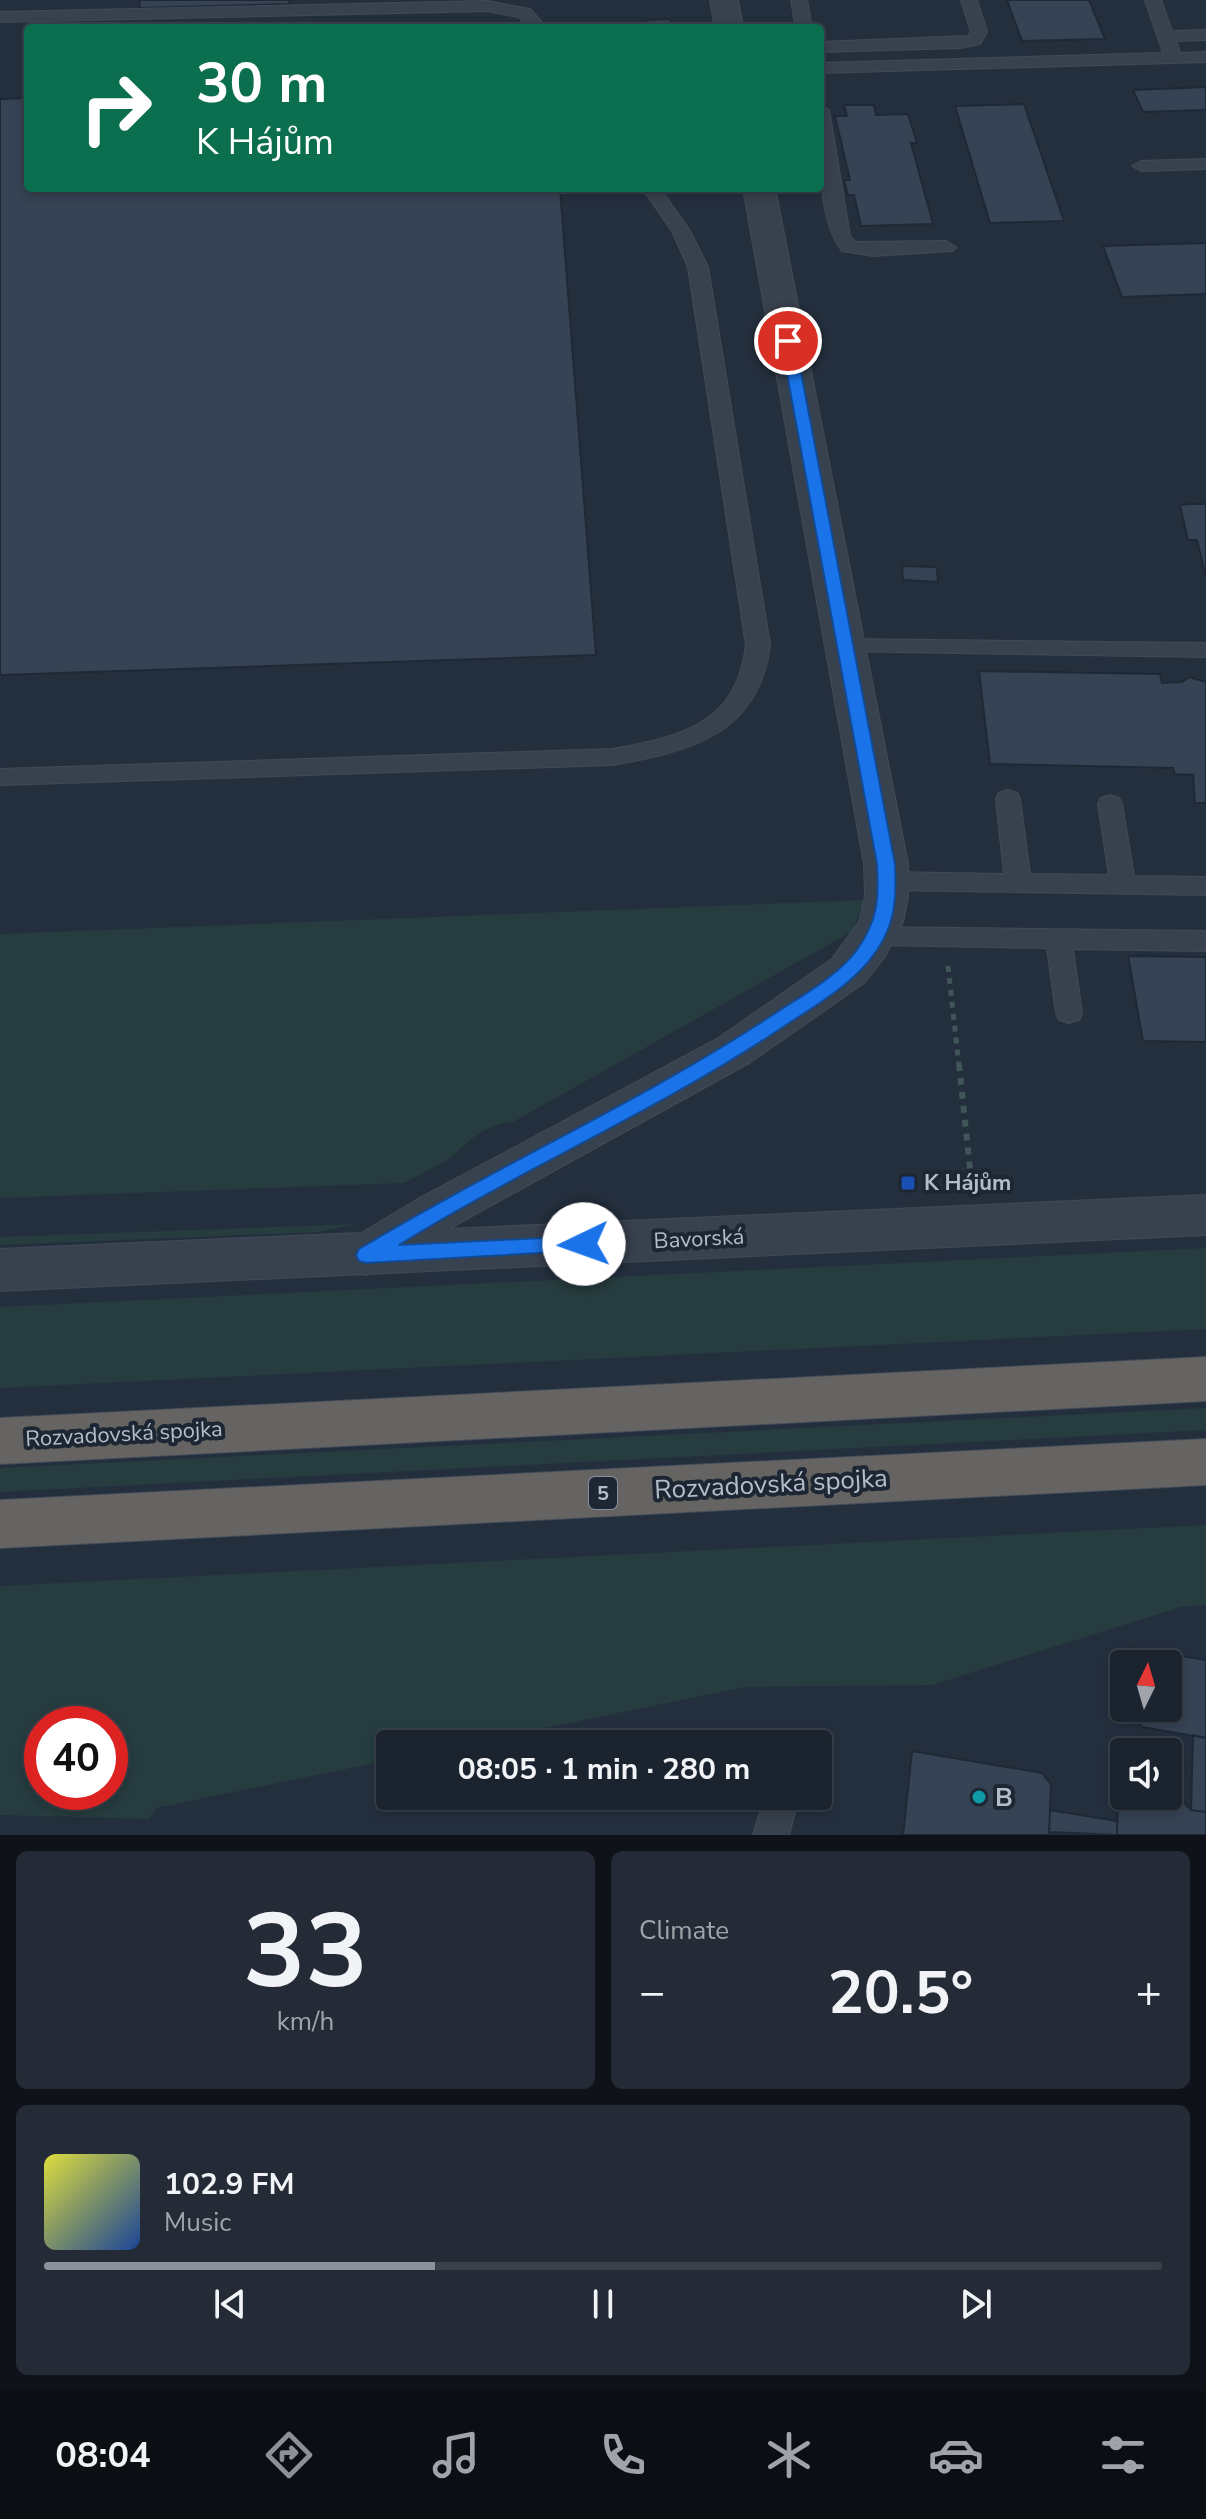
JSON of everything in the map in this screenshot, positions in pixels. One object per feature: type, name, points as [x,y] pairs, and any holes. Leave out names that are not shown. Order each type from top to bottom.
[{"type":"highway","name":"Rozvadovská spojka","points":[[0,1441],[1206,1379]]},
{"type":"highway","name":"Rozvadovská spojka","points":[[0,1524],[1206,1462]]},
{"type":"street","points":[[724,0],[728,24]]},
{"type":"street","points":[[366,1255],[435,1213],[733,1051],[830,986],[863,956],[875,936],[888,902],[888,881],[760,192]]},
{"type":"street","name":"Bavorská","points":[[0,1270],[1206,1215]]},
{"type":"lane","points":[[799,0],[803,24]]},
{"type":"lane","points":[[824,47],[974,40],[979,32],[969,0]]},
{"type":"lane","points":[[1153,0],[1173,58]]},
{"type":"lane","points":[[0,17],[487,6],[524,13],[535,24]]},
{"type":"lane","points":[[1167,36],[1206,35]]},
{"type":"lane","points":[[824,68],[1206,57]]},
{"type":"lane","points":[[824,134],[841,237],[849,247],[873,250],[946,247]]},
{"type":"lane","points":[[1141,166],[1206,164]]},
{"type":"lane","points":[[0,777],[613,757],[662,749],[697,735],[722,720],[742,701],[755,678],[758,645],[698,267],[681,231],[654,192]]},
{"type":"lane","points":[[845,646],[1206,650]]},
{"type":"lane","points":[[1008,799],[1018,883]]},
{"type":"lane","points":[[1110,804],[1123,885]]},
{"type":"lane","points":[[888,881],[1206,886]]},
{"type":"lane","points":[[875,936],[1206,941]]},
{"type":"lane","points":[[1059,939],[1069,1013]]},
{"type":"lane","points":[[771,1835],[778,1810]]},
{"type":"path","points":[[933,937],[946,946],[971,1179]]},
{"type":"green space","points":[[864,900],[853,931],[513,1122],[488,1129],[448,1159],[404,1183],[0,1198],[0,934]]},
{"type":"green space","points":[[356,1224],[320,1232],[0,1245],[0,1237]]},
{"type":"green space","points":[[1206,1248],[1206,1329],[0,1388],[0,1307]]},
{"type":"green space","points":[[1206,1408],[1206,1430],[0,1492],[0,1468]]},
{"type":"green space","points":[[1206,1525],[1206,1605],[1181,1607],[932,1685],[745,1687],[535,1730],[376,1730],[376,1763],[156,1808],[149,1819],[0,1815],[0,1586]]},
{"type":"building","points":[[140,0],[290,0],[289,4],[139,8]]},
{"type":"building","points":[[1007,0],[1089,0],[1105,39],[1022,41]]},
{"type":"building","points":[[670,19],[671,24],[646,24],[649,20]]},
{"type":"building","points":[[1206,87],[1206,110],[1143,112],[1133,90]]},
{"type":"building","points":[[24,98],[24,192],[560,192],[596,655],[0,675],[0,99]]},
{"type":"building","points":[[1024,104],[1064,221],[990,223],[955,106]]},
{"type":"building","points":[[844,105],[874,105],[876,115],[908,114],[917,143],[911,143],[933,224],[861,226],[854,195],[848,195],[844,180],[850,180],[835,116],[847,116]]},
{"type":"building","points":[[1206,243],[1206,294],[1122,297],[1103,246]]},
{"type":"building","points":[[1206,504],[1206,578],[1197,540],[1188,540],[1180,505]]},
{"type":"building","points":[[902,566],[937,567],[938,582],[903,580]]},
{"type":"building","points":[[979,671],[1160,674],[1162,683],[1182,682],[1189,677],[1206,682],[1206,803],[1195,803],[1193,775],[1175,774],[1173,768],[990,764]]},
{"type":"building","points":[[1128,956],[1206,957],[1206,1042],[1143,1041]]},
{"type":"building","points":[[1182,1656],[1206,1660],[1206,1738],[1142,1727],[1138,1722],[1182,1722]]},
{"type":"building","points":[[1193,1735],[1206,1738],[1206,1812],[1191,1810]]},
{"type":"building","name":"B","points":[[912,1751],[1042,1773],[1051,1784],[1049,1835],[903,1835]]},
{"type":"building","points":[[1182,1800],[1191,1810],[1206,1812],[1206,1835],[1117,1835],[1118,1810],[1182,1810]]},
{"type":"building","points":[[1050,1810],[1117,1821],[1117,1835],[1049,1832]]},
{"type":"place","name":"K Hájům","points":[[908,1183]]},
{"type":"place","name":"B","points":[[979,1797]]},
{"type":"route","points":[[584,1244],[366,1255],[435,1213],[733,1051],[830,986],[863,956],[883,919],[888,902],[886,864],[788,341]]}]
